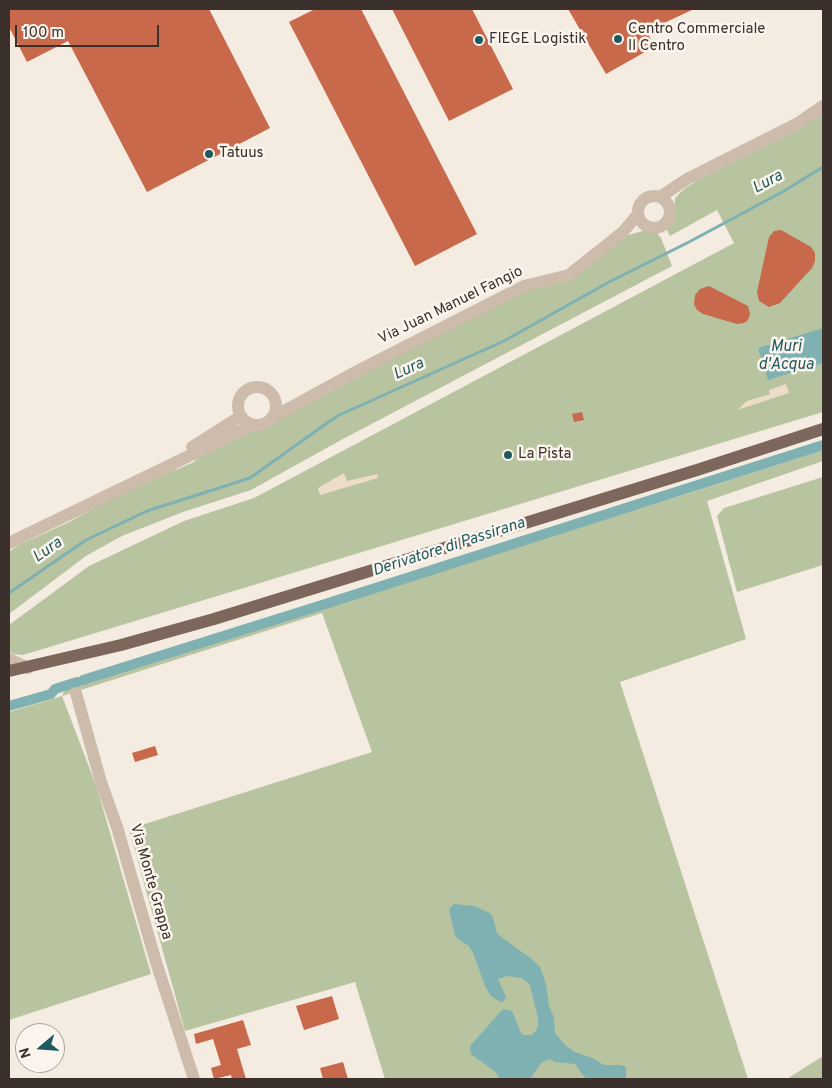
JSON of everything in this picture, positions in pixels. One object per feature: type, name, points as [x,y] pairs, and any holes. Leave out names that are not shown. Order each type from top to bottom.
[{"type":"main road","points":[[9,671],[28,668],[214,619],[697,470],[823,429]]},
{"type":"street","points":[[812,113],[823,100]]},
{"type":"street","points":[[660,196],[669,206],[670,215],[666,222],[659,227],[648,226],[642,222],[638,214],[638,208],[644,199],[660,196],[681,182],[798,123],[823,106]]},
{"type":"street","points":[[669,206],[677,193],[697,175]]},
{"type":"street","name":"Via Juan Manuel Fangio","points":[[9,543],[253,425],[264,424],[289,407],[524,286],[568,275],[623,232],[638,214]]},
{"type":"street","name":"Via Juan Manuel Fangio","points":[[623,232],[648,226]]},
{"type":"street","points":[[253,425],[240,416],[238,410],[241,394],[250,388],[266,389],[270,392],[276,402],[276,408],[272,417]]},
{"type":"street","points":[[276,402],[289,407]]},
{"type":"street","name":"Via Juan Manuel Fangio","points":[[142,479],[240,416]]},
{"type":"street","points":[[9,659],[28,668]]},
{"type":"street","name":"Via Monte Grappa","points":[[76,693],[156,962],[194,1079]]},
{"type":"green space","name":"La Pista","points":[[823,111],[823,412],[23,655],[13,654],[9,651],[9,625],[89,566],[184,521],[254,498],[734,243],[717,210],[670,236],[666,228],[674,217],[675,198],[684,189],[698,180]]},
{"type":"green space","points":[[649,229],[657,233],[661,238],[672,266],[341,440],[251,490],[183,512],[122,536],[86,556],[9,614],[9,552],[17,546],[69,522],[156,474],[178,469],[194,462],[199,456],[525,290],[539,286],[625,236]]},
{"type":"green space","points":[[823,450],[823,461],[707,501],[746,639],[620,682],[748,1079],[385,1079],[355,982],[185,1031],[129,829],[372,752],[322,613],[62,696],[66,687]]},
{"type":"green space","points":[[823,477],[823,565],[737,592],[717,516],[724,508]]},
{"type":"green space","points":[[62,696],[97,788],[151,974],[9,1020],[9,712]]},
{"type":"green space","points":[[823,1056],[823,1079],[787,1079]]},
{"type":"shaded area","points":[[786,384],[789,393],[737,410],[747,401],[770,394],[769,390]]},
{"type":"shaded area","points":[[344,473],[347,481],[377,474],[378,478],[320,495],[318,488]]},
{"type":"water","name":"Muri d'Acqua","points":[[823,328],[823,363],[768,380],[758,348]]},
{"type":"water","points":[[454,904],[474,906],[490,913],[493,917],[497,933],[540,967],[546,984],[549,1006],[554,1017],[555,1033],[565,1045],[575,1052],[604,1065],[621,1065],[626,1067],[626,1079],[586,1079],[575,1064],[555,1062],[550,1059],[541,1063],[530,1079],[499,1079],[493,1070],[471,1054],[470,1046],[503,1009],[512,1011],[523,1035],[531,1035],[536,1031],[538,1018],[530,985],[522,978],[507,976],[498,979],[506,997],[501,1002],[491,996],[469,946],[455,936],[449,909]]},
{"type":"building","points":[[9,9],[209,9],[270,128],[147,192],[68,41],[27,62],[9,27]]},
{"type":"building","points":[[315,9],[361,9],[477,234],[415,266],[289,22]]},
{"type":"building","points":[[392,9],[472,9],[513,89],[449,121]]},
{"type":"building","name":"Centro Commerciale Il Centro","points":[[568,9],[694,9],[647,31],[654,47],[606,74]]},
{"type":"building","points":[[781,230],[811,247],[815,253],[815,261],[812,268],[780,303],[769,307],[759,301],[757,292],[769,237],[774,231]]},
{"type":"building","points":[[709,286],[748,306],[750,314],[748,320],[737,324],[703,314],[697,310],[694,304],[695,295],[700,289]]},
{"type":"building","points":[[582,412],[584,420],[574,422],[572,414]]},
{"type":"building","points":[[155,746],[158,755],[135,762],[132,753]]},
{"type":"building","points":[[332,996],[339,1019],[304,1030],[296,1006]]},
{"type":"building","points":[[243,1020],[251,1045],[237,1049],[246,1079],[232,1079],[231,1075],[214,1079],[211,1068],[221,1065],[213,1039],[196,1044],[194,1034]]},
{"type":"building","points":[[343,1062],[348,1079],[323,1079],[320,1068]]},
{"type":"waterway","name":"Lura","points":[[9,593],[86,540],[147,511],[250,478],[337,416],[504,341],[609,282],[784,191],[823,167]]},
{"type":"waterway","name":"Derivatore di Passirana","points":[[83,680],[823,445]]},
{"type":"waterway","name":"Derivatore di Passirana","points":[[9,706],[51,694],[55,689],[77,682]]},
{"type":"place","name":"Centro Commerciale Il Centro","points":[[618,39]]},
{"type":"place","name":"FIEGE Logistik","points":[[479,40]]},
{"type":"place","name":"Tatuus","points":[[209,154]]},
{"type":"place","name":"La Pista","points":[[508,455]]}]
